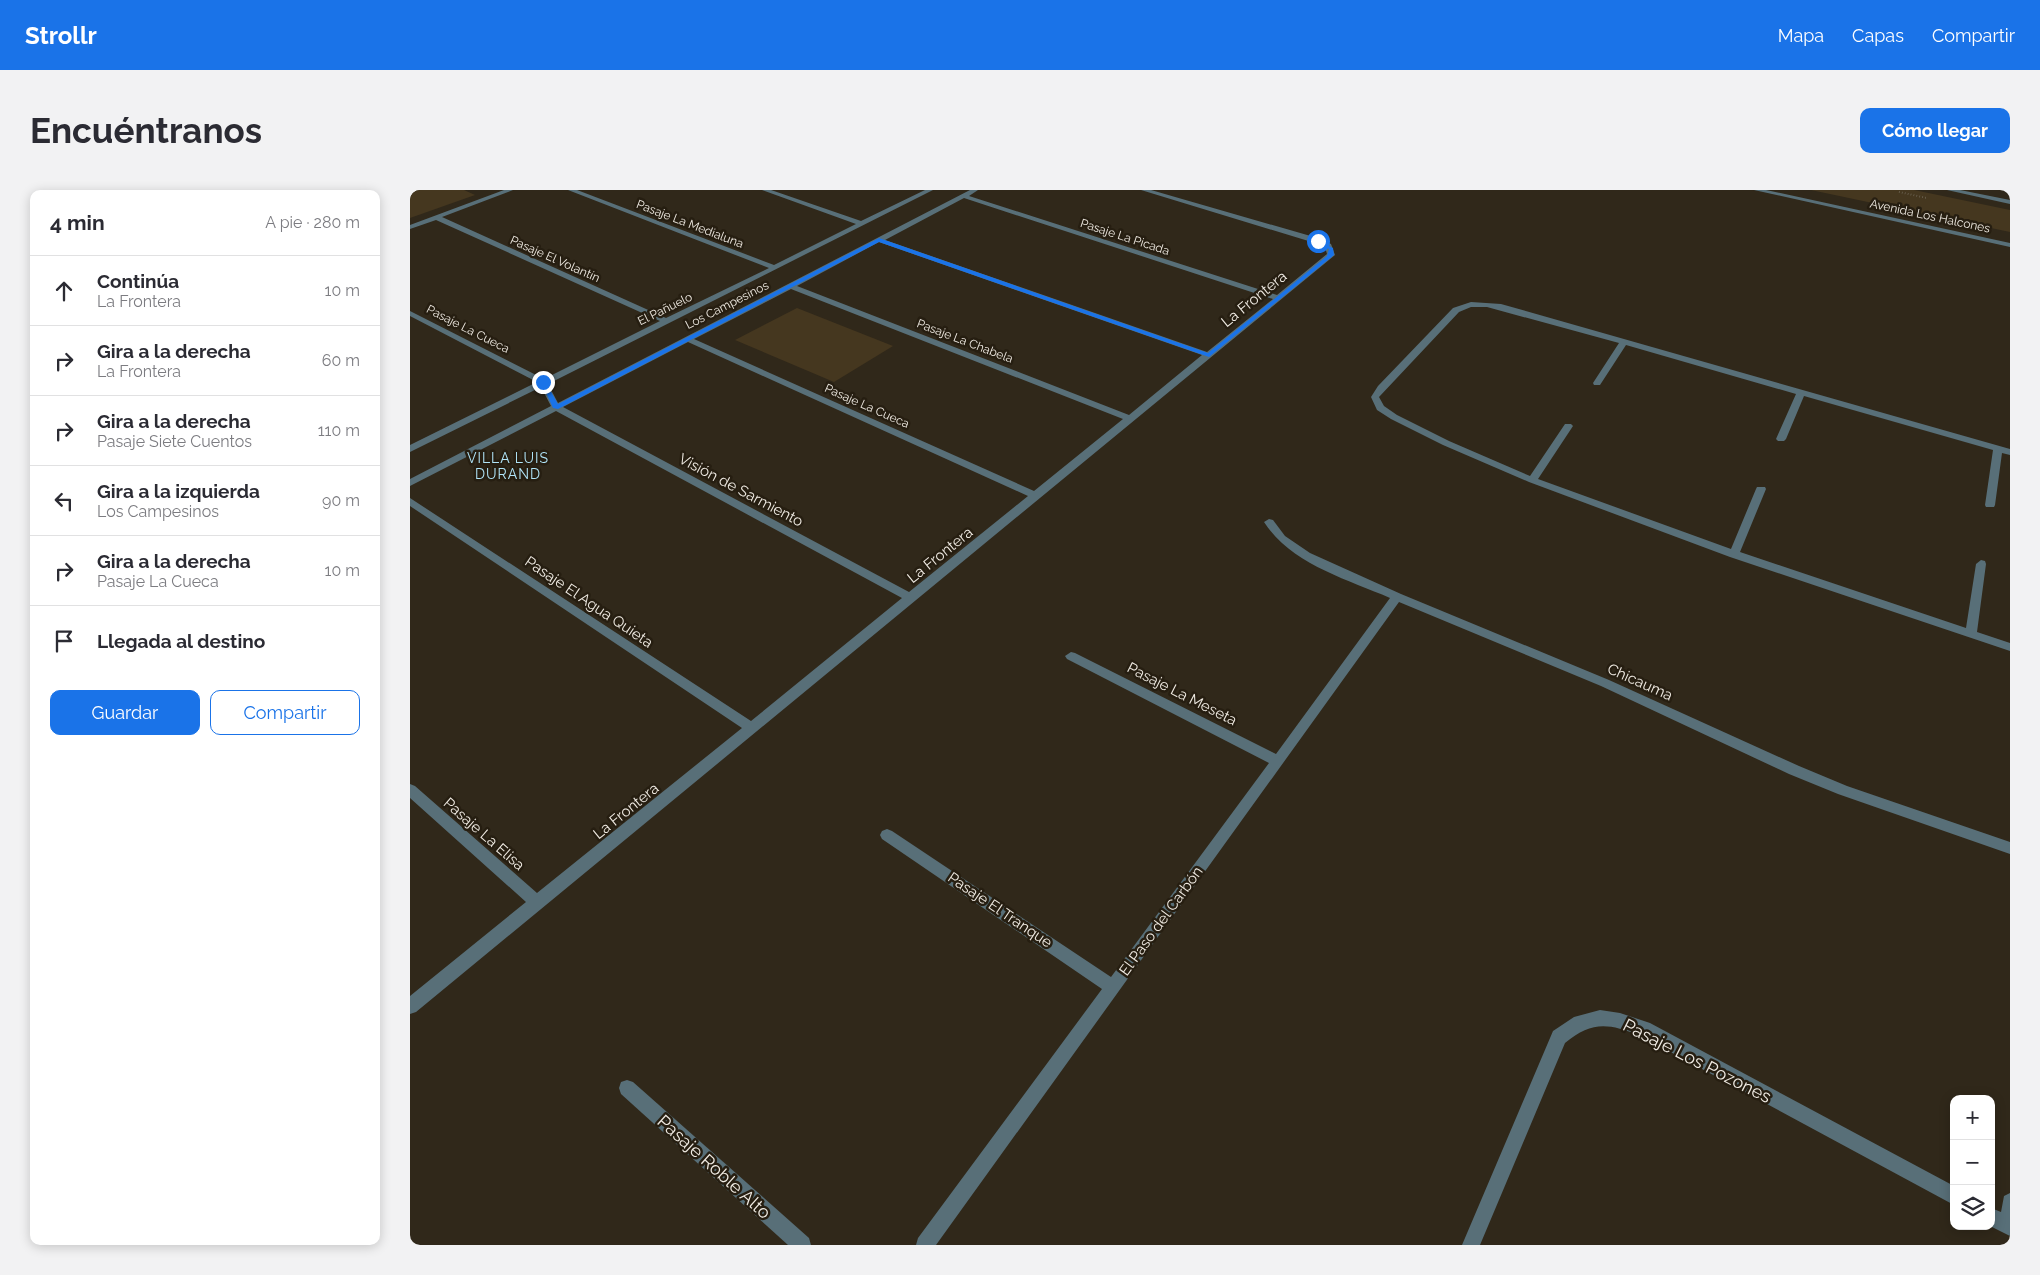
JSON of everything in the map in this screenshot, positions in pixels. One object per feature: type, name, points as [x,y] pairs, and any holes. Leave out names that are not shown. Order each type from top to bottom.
[{"type":"street","points":[[410,227],[510,190]]},
{"type":"street","name":"Pasaje La Medialuna","points":[[570,190],[774,267]]},
{"type":"street","points":[[765,190],[862,224]]},
{"type":"street","name":"El Pañuelo","points":[[410,449],[930,190]]},
{"type":"street","name":"Los Campesinos","points":[[410,483],[975,190]]},
{"type":"street","name":"La Frontera","points":[[410,1006],[1329,258],[1332,252],[1328,246],[1318,241],[1144,190]]},
{"type":"street","name":"Avenida Los Halcones","points":[[1757,190],[2010,244]]},
{"type":"street","name":"Avenida Los Halcones","points":[[1950,190],[2010,202]]},
{"type":"street","name":"Pasaje La Picada","points":[[963,196],[1279,298]]},
{"type":"street","name":"Pasaje El Volantín","points":[[436,217],[666,321]]},
{"type":"street","points":[[879,240],[1209,355]]},
{"type":"street","name":"Pasaje La Chabela","points":[[790,286],[1131,419]]},
{"type":"street","points":[[2010,452],[1482,303],[1466,305],[1456,310],[1377,392],[1377,403],[1385,412],[1446,442],[1532,480],[1734,554],[2010,647]]},
{"type":"street","name":"Pasaje La Cueca","points":[[410,313],[543,382]]},
{"type":"street","name":"Pasaje La Cueca","points":[[688,339],[1036,496]]},
{"type":"street","points":[[1597,383],[1624,342]]},
{"type":"street","points":[[543,382],[556,408]]},
{"type":"street","points":[[1781,439],[1801,392]]},
{"type":"street","name":"Visión de Sarmiento","points":[[556,408],[911,598]]},
{"type":"street","points":[[1532,480],[1568,426]]},
{"type":"street","points":[[1990,505],[1998,448]]},
{"type":"street","points":[[1734,554],[1761,489]]},
{"type":"street","name":"Pasaje El Agua Quieta","points":[[410,502],[752,728]]},
{"type":"street","name":"Chicauma","points":[[1269,522],[1282,538],[1306,556],[1397,597],[1605,684],[1794,770],[1843,790],[2010,848]]},
{"type":"street","points":[[1970,632],[1981,564]]},
{"type":"street","name":"El Paso del Carbón","points":[[925,1245],[1397,597]]},
{"type":"street","name":"Pasaje La Meseta","points":[[1071,656],[1278,761]]},
{"type":"street","name":"Pasaje La Elisa","points":[[410,790],[538,902]]},
{"type":"street","name":"Pasaje El Tranque","points":[[887,835],[1113,987]]},
{"type":"street","name":"Pasaje Los Pozones","points":[[1472,1245],[1559,1037],[1572,1025],[1589,1018],[1607,1017],[1625,1021],[1644,1029],[1950,1194]]},
{"type":"street","name":"Pasaje Roble Alto","points":[[627,1088],[802,1245]]},
{"type":"street","points":[[1995,1218],[2009,1226],[2010,1202]]},
{"type":"shaded area","points":[[410,190],[464,190],[475,195],[410,218]]},
{"type":"shaded area","points":[[1811,190],[1914,190],[2010,210],[2010,232]]},
{"type":"shaded area","points":[[797,308],[893,346],[834,382],[735,340]]},
{"type":"district","name":"VILLA LUIS DURAND","points":[[508,466]]},
{"type":"route","points":[[543,382],[556,408],[879,240],[1209,355],[1332,255],[1331,249],[1328,246],[1318,241]]}]
